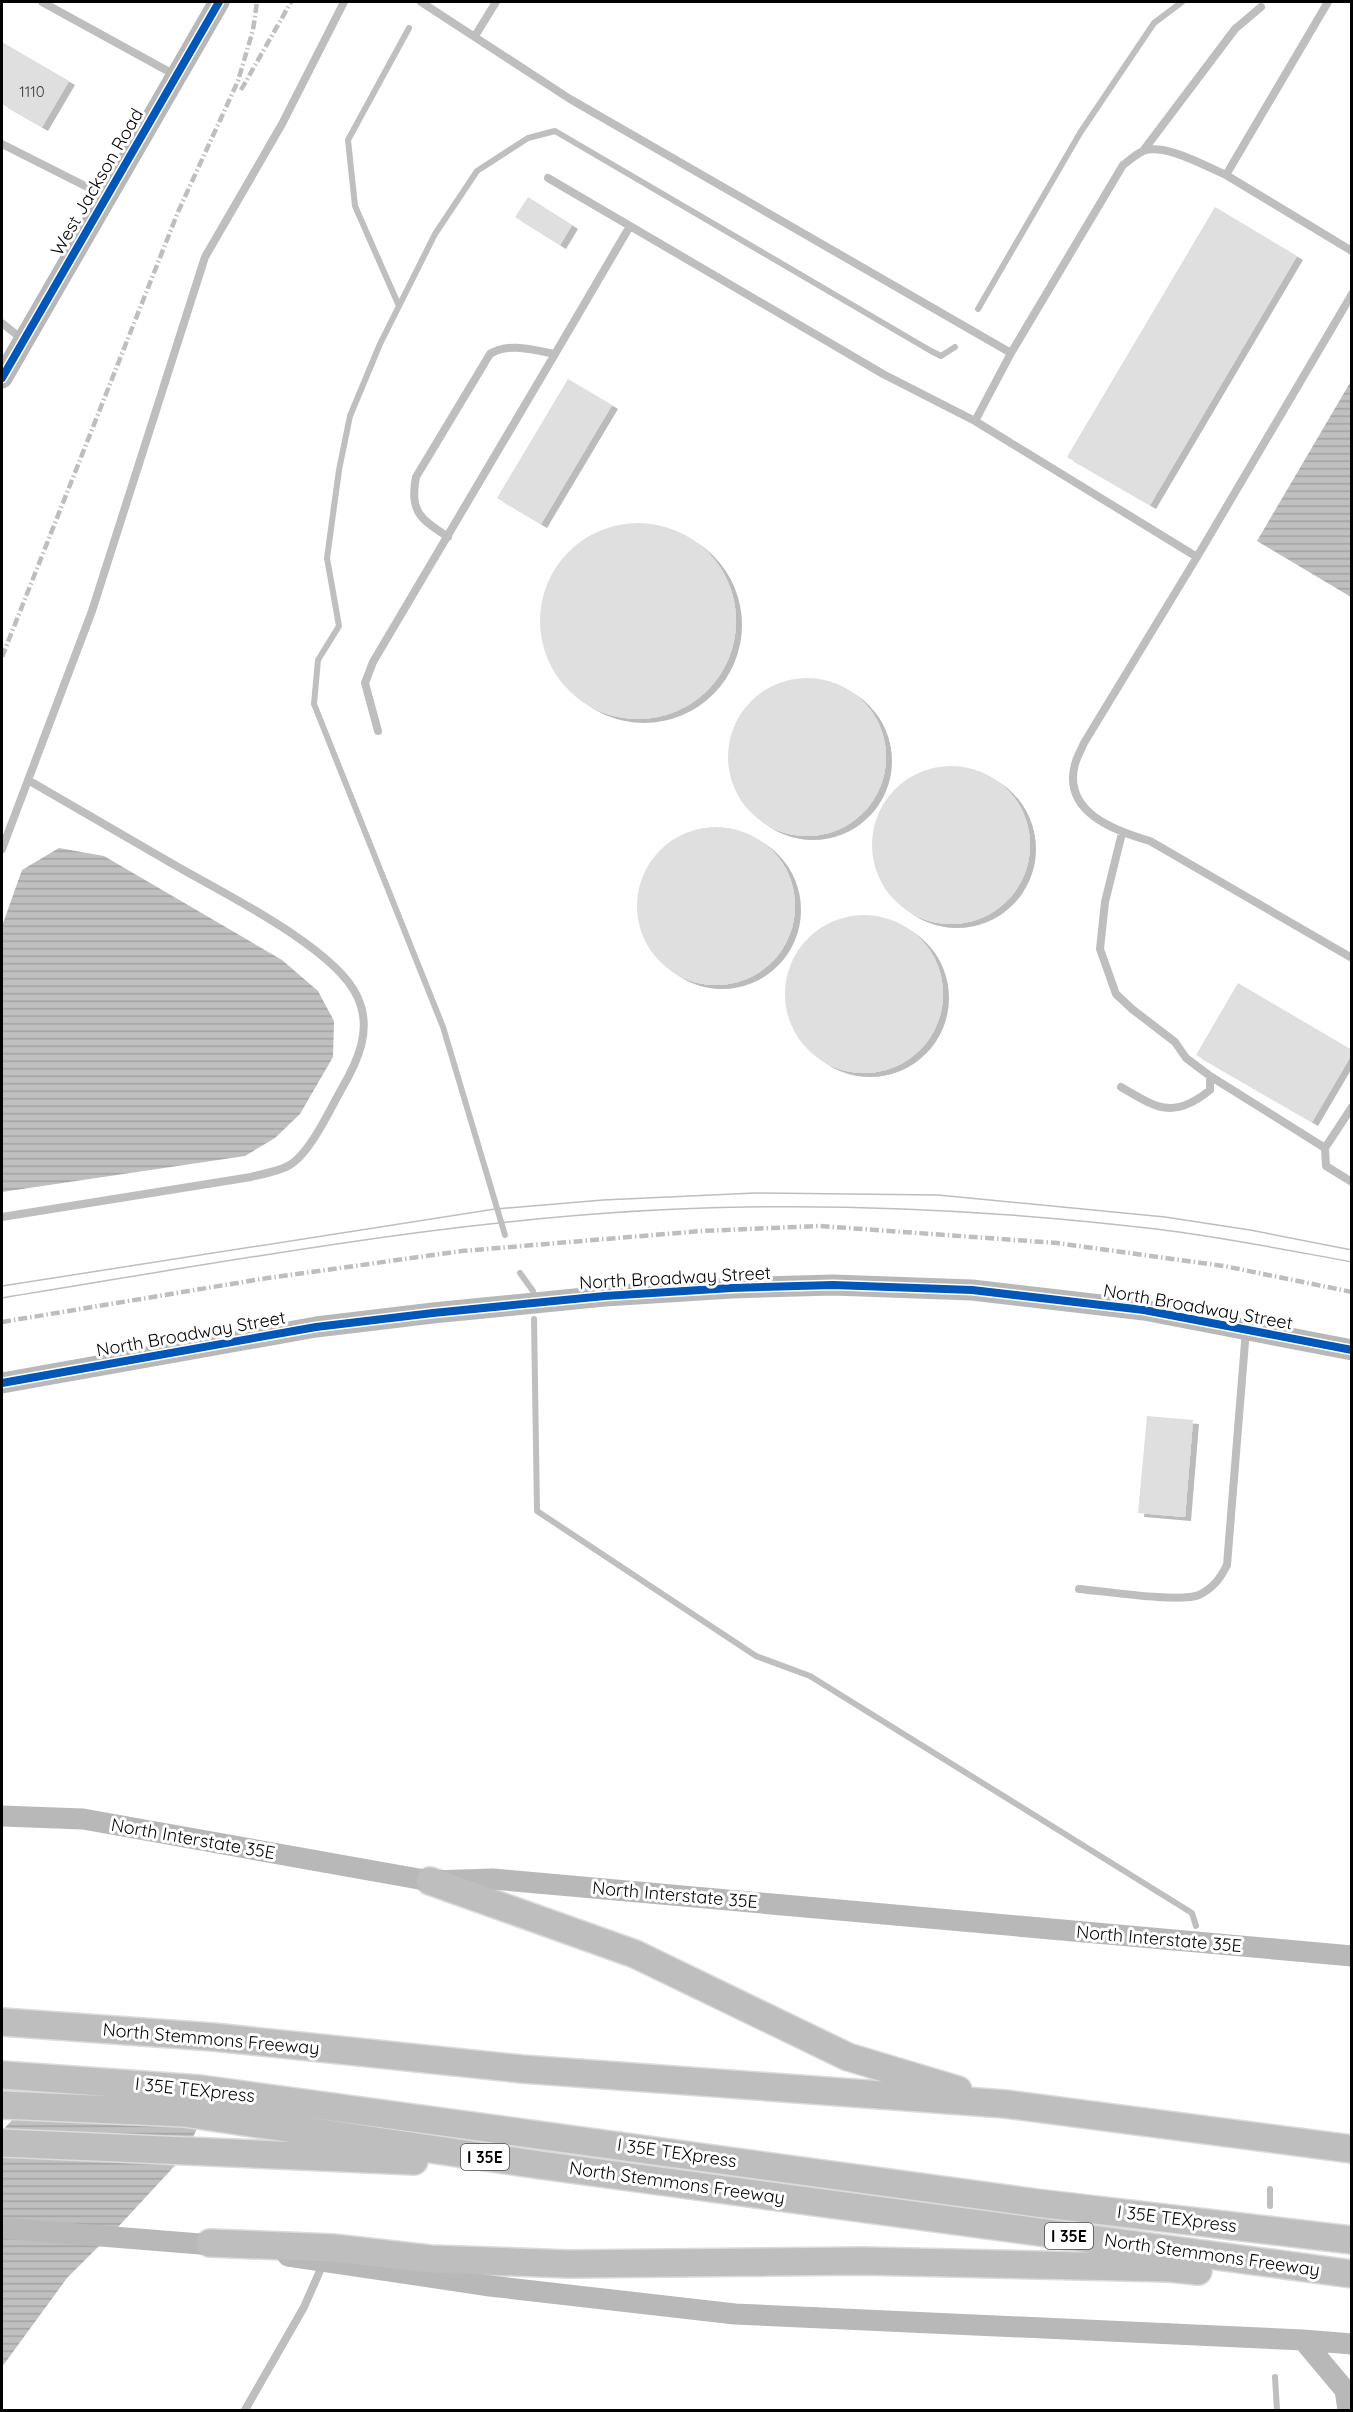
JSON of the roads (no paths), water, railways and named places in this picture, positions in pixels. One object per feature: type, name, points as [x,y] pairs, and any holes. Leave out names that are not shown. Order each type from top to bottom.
[{"type":"highway","points":[[430,1881],[635,1954],[848,2057],[1005,2104]]},
{"type":"highway","name":"North Stemmons Freeway","points":[[2,2022],[213,2037],[522,2069],[1005,2104],[1352,2149]]},
{"type":"highway","name":"I 35E TEXpress","points":[[2,2075],[200,2089],[1037,2203],[1352,2240]]},
{"type":"highway","name":"North Stemmons Freeway","points":[[2,2105],[184,2113],[540,2164],[1352,2274]]},
{"type":"highway","points":[[2,2143],[370,2160],[540,2164]]},
{"type":"highway","points":[[210,2243],[333,2248],[430,2259],[494,2263],[569,2265],[874,2261],[1169,2268],[1278,2280],[1352,2274]]},
{"type":"main road","name":"West Jackson Road","points":[[2,378],[219,2]]},
{"type":"main road","name":"North Broadway Street","points":[[2,1383],[316,1327],[433,1312],[604,1296],[732,1288],[833,1285],[972,1290],[1144,1310],[1352,1350]]},
{"type":"main road","name":"North Interstate 35E","points":[[2,1816],[83,1819],[430,1881],[494,1879],[1352,1956]]},
{"type":"main road","points":[[2,2228],[210,2243],[490,2286],[735,2314],[1352,2344]]},
{"type":"main road","points":[[1303,2340],[1345,2390],[1348,2410]]},
{"type":"lane","points":[[42,2],[176,76]]},
{"type":"lane","points":[[2,849],[92,611],[205,257],[282,124],[344,2]]},
{"type":"lane","points":[[421,2],[570,99],[1011,353]]},
{"type":"lane","points":[[475,36],[496,2]]},
{"type":"lane","points":[[1226,175],[1328,2]]},
{"type":"lane","points":[[975,421],[1011,353],[1123,165],[1143,151],[1235,29],[1261,3]]},
{"type":"lane","points":[[2,144],[106,197]]},
{"type":"lane","points":[[1143,151],[1175,153],[1226,175],[1352,251]]},
{"type":"lane","points":[[548,178],[883,374],[975,421],[1197,557]]},
{"type":"lane","points":[[378,731],[365,683],[372,662],[630,226]]},
{"type":"lane","points":[[1352,294],[1084,743],[1075,766],[1074,786],[1082,804],[1097,820],[1122,833],[1150,841],[1352,958]]},
{"type":"lane","points":[[2,323],[23,340]]},
{"type":"lane","points":[[448,537],[429,525],[418,513],[412,496],[416,477],[490,354],[499,348],[519,348],[555,354]]},
{"type":"lane","points":[[2,1217],[251,1177],[288,1166],[312,1142],[352,1070],[362,1046],[365,1021],[358,997],[349,981],[318,952],[258,913],[28,780]]},
{"type":"lane","points":[[1122,833],[1105,902],[1100,949],[1116,994],[1175,1042],[1186,1058],[1210,1076],[1325,1148]]},
{"type":"lane","points":[[1121,1087],[1154,1106],[1176,1108],[1195,1102],[1210,1090],[1210,1076]]},
{"type":"lane","points":[[1352,1107],[1325,1148],[1326,1166],[1352,1182]]},
{"type":"lane","points":[[1079,1589],[1187,1598],[1213,1587],[1221,1576],[1227,1565],[1246,1329]]},
{"type":"lane","points":[[245,2410],[304,2307],[324,2262]]},
{"type":"waterway","points":[[978,309],[1080,133],[1154,23],[1182,2]]},
{"type":"waterway","points":[[399,306],[355,206],[348,140],[409,28]]},
{"type":"waterway","points":[[505,1235],[443,1027],[314,704],[318,660],[339,626],[327,558],[339,470],[350,416],[380,344],[435,234],[477,171],[528,138],[555,131],[931,351],[941,356],[955,347]]},
{"type":"waterway","points":[[520,1273],[533,1291]]},
{"type":"waterway","points":[[534,1319],[537,1511],[756,1656],[810,1676],[1192,1913],[1196,1926]]},
{"type":"waterway","points":[[1270,2189],[1270,2206]]},
{"type":"waterway","points":[[1275,2377],[1277,2410]]},
{"type":"tram line","points":[[2,1286],[495,1209],[603,1200],[755,1193],[938,1195],[1165,1217],[1250,1230],[1352,1250]]},
{"type":"tram line","points":[[2,1298],[280,1252],[466,1227],[653,1210],[747,1207],[952,1211],[1105,1223],[1181,1232],[1352,1262]]},
{"type":"railway","points":[[2,657],[178,212],[238,81],[253,30],[257,2]]},
{"type":"railway","points":[[241,90],[291,2]]},
{"type":"railway","points":[[2,1322],[261,1279],[462,1251],[701,1231],[820,1226],[1057,1243],[1224,1266],[1352,1292]]}]
